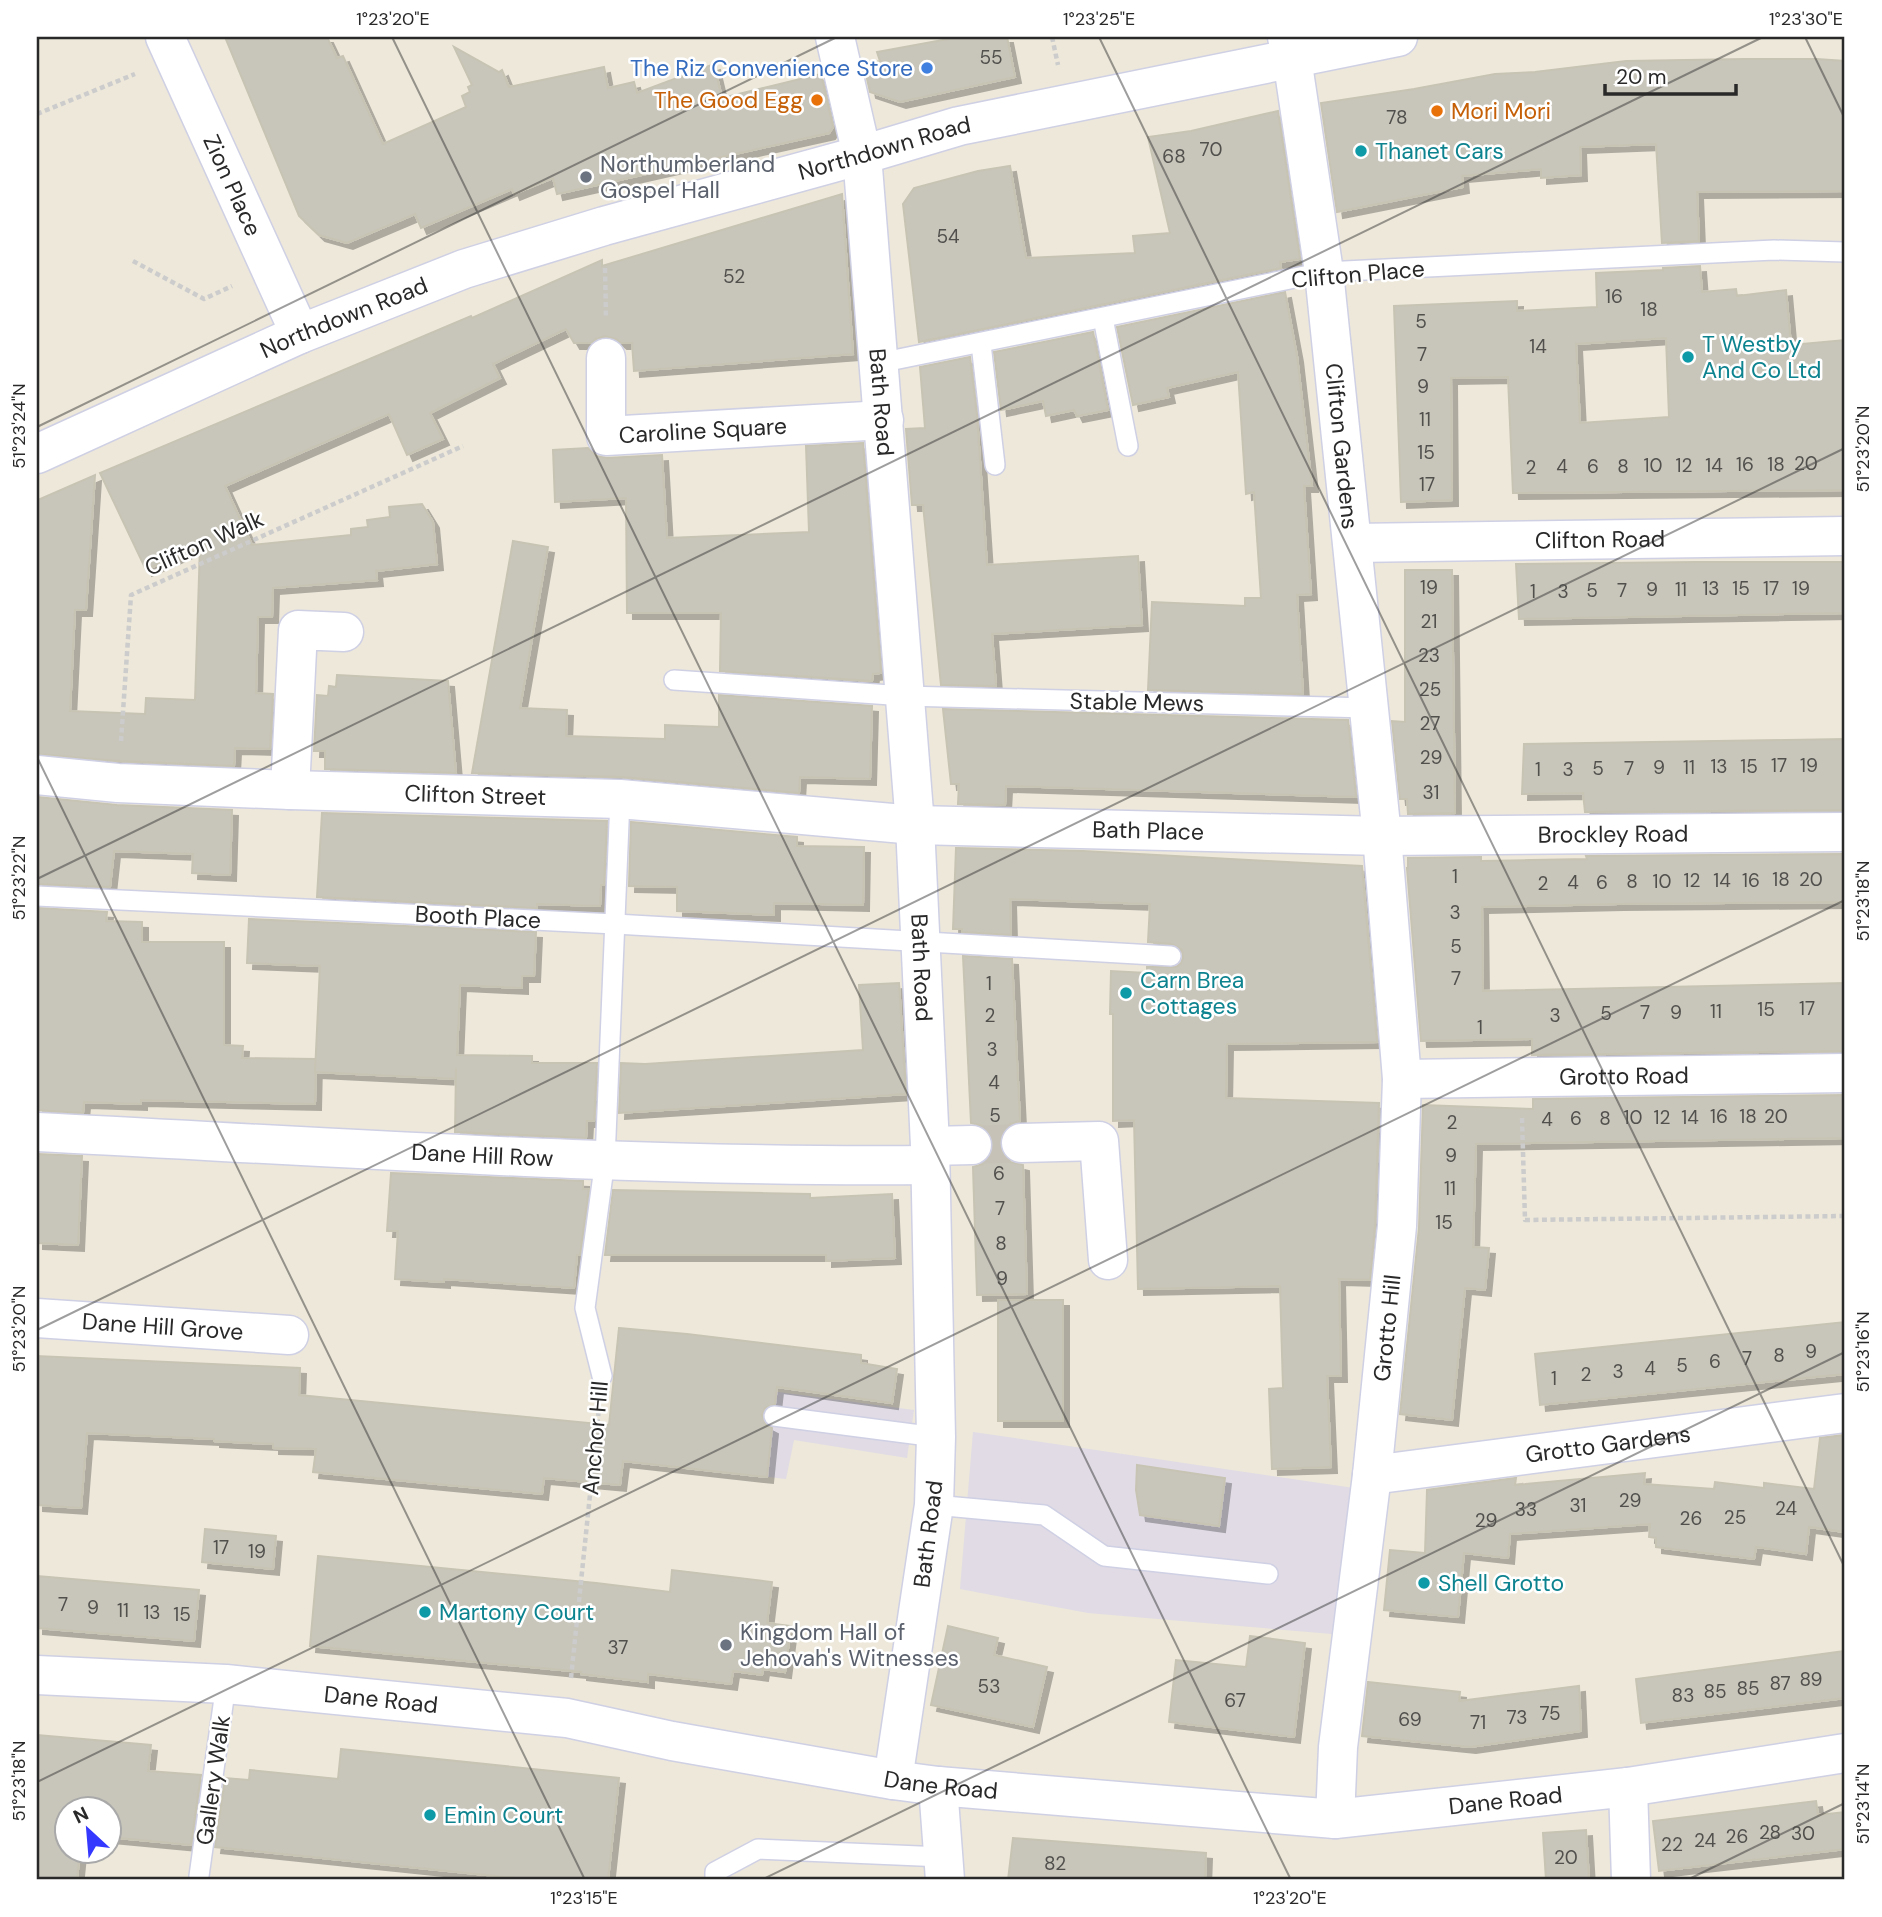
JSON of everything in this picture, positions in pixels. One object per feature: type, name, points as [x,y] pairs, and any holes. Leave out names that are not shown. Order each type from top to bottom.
[{"type":"street","name":"Bath Road","points":[[835,37],[862,155],[915,825],[930,1155],[936,1437],[934,1505],[893,1780]]},
{"type":"street","name":"Northdown Road","points":[[37,454],[300,334],[464,269],[604,226],[960,126],[1289,47],[1398,37]]},
{"type":"street","name":"Zion Place","points":[[170,47],[300,334]]},
{"type":"street","name":"Clifton Gardens","points":[[1289,47],[1324,272],[1382,836]]},
{"type":"street","name":"Caroline Square","points":[[606,358],[606,436],[884,420]]},
{"type":"street","name":"Clifton Road","points":[[1353,543],[1845,537]]},
{"type":"street","points":[[290,790],[298,631],[344,632]]},
{"type":"street","name":"Clifton Street","points":[[37,775],[118,783],[620,799],[915,825]]},
{"type":"street","name":"Bath Place","points":[[915,825],[1382,836]]},
{"type":"street","name":"Brockley Road","points":[[1382,836],[1845,832]]},
{"type":"street","name":"Grotto Hill","points":[[1335,1819],[1338,1747],[1372,1475],[1397,1226],[1402,1079],[1382,836]]},
{"type":"street","name":"Grotto Road","points":[[1402,1079],[1845,1073]]},
{"type":"street","name":"Dane Hill Row","points":[[37,1132],[605,1160],[817,1166],[930,1155],[972,1145]]},
{"type":"street","points":[[1021,1143],[1099,1141],[1108,1260]]},
{"type":"street","name":"Dane Hill Grove","points":[[37,1318],[289,1335]]},
{"type":"street","name":"Grotto Gardens","points":[[1372,1475],[1845,1413]]},
{"type":"street","name":"Dane Road","points":[[37,1675],[226,1684],[567,1718],[672,1741],[938,1786],[1335,1819],[1628,1787],[1845,1753]]},
{"type":"street","points":[[938,1786],[944,1869]]},
{"type":"street","points":[[1628,1787],[1631,1880]]},
{"type":"lane","name":"Clifton Place","points":[[879,363],[1324,272],[1774,250],[1845,253]]},
{"type":"lane","points":[[1103,318],[1128,446]]},
{"type":"lane","points":[[981,344],[995,465]]},
{"type":"lane","name":"Stable Mews","points":[[674,680],[905,696],[1370,708]]},
{"type":"lane","name":"Anchor Hill","points":[[602,1376],[585,1308],[605,1160],[620,799]]},
{"type":"lane","name":"Booth Place","points":[[37,896],[615,924],[1171,956]]},
{"type":"lane","points":[[774,1416],[936,1437]]},
{"type":"lane","points":[[934,1505],[1044,1515],[1104,1556],[1268,1574]]},
{"type":"lane","name":"Gallery Walk","points":[[199,1876],[226,1684]]},
{"type":"lane","points":[[715,1880],[715,1872],[758,1849],[944,1869]]},
{"type":"path","points":[[37,114],[170,47]]},
{"type":"path","points":[[604,226],[606,358]]},
{"type":"path","points":[[133,261],[204,299],[239,283]]},
{"type":"path","name":"Clifton Walk","points":[[118,783],[131,595],[463,446]]},
{"type":"path","points":[[1521,1079],[1525,1220],[1845,1216]]},
{"type":"path","name":"Anchor Hill","points":[[567,1718],[602,1376]]},
{"type":"shaded area","points":[[696,1381],[914,1410],[907,1458],[794,1440],[786,1479],[605,1459],[614,1384]]},
{"type":"shaded area","points":[[973,1432],[1354,1488],[1332,1634],[1088,1613],[960,1589]]},
{"type":"building","points":[[225,37],[327,37],[337,58],[343,56],[383,144],[466,107],[462,96],[470,92],[468,87],[472,85],[454,47],[499,72],[502,70],[509,87],[604,67],[608,88],[634,82],[637,93],[714,64],[722,98],[821,74],[833,127],[829,133],[557,194],[553,178],[514,194],[512,189],[421,228],[415,214],[347,243],[319,235],[299,216]]},
{"type":"building","name":"The Riz Convenience Store","points":[[959,37],[1007,37],[1015,77],[900,102],[870,92],[864,65],[880,61],[877,52]]},
{"type":"building","points":[[1626,61],[1845,61],[1845,191],[1697,192],[1699,241],[1662,243],[1656,144],[1580,147],[1581,175],[1541,178],[1541,169],[1462,176],[1463,187],[1337,212],[1321,103],[1495,74]]},
{"type":"building","points":[[1278,111],[1300,259],[1280,262],[1281,268],[919,342],[903,204],[914,188],[978,171],[1010,166],[1026,258],[1135,253],[1133,236],[1170,233],[1148,137],[1191,131]]},
{"type":"building","points":[[842,194],[853,354],[634,371],[632,343],[621,343],[605,336],[591,343],[574,343],[566,329],[493,364],[500,378],[430,413],[443,439],[407,455],[389,414],[225,486],[252,545],[351,535],[351,529],[368,527],[367,520],[390,517],[389,507],[422,504],[433,522],[437,564],[376,571],[377,580],[273,588],[272,617],[258,617],[256,693],[273,694],[270,749],[235,748],[234,766],[37,754],[38,500],[95,475],[86,610],[75,610],[70,711],[145,714],[146,698],[195,700],[200,546],[146,570],[100,473],[471,316],[472,318],[602,260],[602,266]]},
{"type":"building","points":[[1700,266],[1702,292],[1736,289],[1737,296],[1786,290],[1791,345],[1845,340],[1845,490],[1513,493],[1508,377],[1451,378],[1452,500],[1401,502],[1394,306],[1517,301],[1517,311],[1597,307],[1596,273]],"holes":[[[1666,338],[1669,417],[1580,423],[1576,344]]]},
{"type":"building","points":[[1285,292],[1297,356],[1312,486],[1304,486],[1311,594],[1297,595],[1303,694],[1148,690],[1152,602],[1245,606],[1245,598],[1261,598],[1254,492],[1246,494],[1238,372],[1167,388],[1169,397],[1133,405],[1117,327]]},
{"type":"building","points":[[1093,332],[1108,410],[1077,416],[1074,410],[1046,416],[1043,401],[1001,410],[994,352]]},
{"type":"building","points":[[970,357],[977,415],[987,565],[1138,556],[1142,625],[992,634],[996,686],[941,685],[923,505],[912,505],[906,429],[925,428],[920,367]]},
{"type":"building","points":[[863,443],[881,673],[873,674],[872,681],[720,671],[721,613],[627,613],[626,498],[555,502],[553,450],[588,448],[596,456],[607,458],[662,455],[667,538],[809,532],[806,446]]},
{"type":"building","points":[[513,541],[548,547],[520,708],[567,710],[566,736],[665,739],[665,725],[719,727],[719,695],[872,706],[870,779],[800,777],[799,793],[622,777],[472,773]]},
{"type":"building","points":[[1845,562],[1845,613],[1519,619],[1516,564]]},
{"type":"building","points":[[1405,570],[1452,570],[1455,813],[1408,814],[1407,799],[1400,799],[1392,721],[1405,722]]},
{"type":"building","points":[[337,675],[448,681],[456,773],[325,769],[325,751],[314,751],[317,695],[328,696],[329,686],[336,687]]},
{"type":"building","points":[[943,709],[1348,720],[1356,797],[1006,786],[1005,805],[958,804],[959,784],[951,784]]},
{"type":"building","points":[[1845,739],[1845,810],[1585,812],[1583,793],[1522,794],[1524,744]]},
{"type":"building","points":[[37,797],[117,805],[232,810],[230,875],[192,873],[193,854],[114,851],[110,887],[37,884]]},
{"type":"building","points":[[322,813],[607,821],[604,885],[601,885],[600,906],[537,904],[537,908],[317,897]]},
{"type":"building","points":[[631,822],[797,837],[797,846],[864,847],[863,905],[774,903],[774,915],[677,911],[677,887],[629,886]]},
{"type":"building","points":[[956,848],[1083,851],[1362,866],[1377,1042],[1227,1044],[1226,1098],[1379,1103],[1375,1225],[1370,1280],[1339,1279],[1341,1376],[1327,1376],[1331,1467],[1272,1469],[1269,1389],[1283,1388],[1280,1286],[1138,1289],[1134,1120],[1113,1121],[1111,971],[1147,973],[1147,967],[1176,967],[1181,963],[1182,950],[1172,944],[1148,942],[1150,904],[1010,899],[1011,935],[953,929]]},
{"type":"building","points":[[1845,854],[1845,902],[1482,907],[1483,991],[1845,983],[1845,1051],[1532,1055],[1532,1039],[1421,1041],[1408,858],[1481,857],[1481,861],[1587,859],[1586,856]]},
{"type":"building","points":[[37,908],[107,912],[106,921],[142,922],[142,942],[224,942],[224,1045],[243,1046],[242,1058],[316,1059],[315,1104],[141,1100],[141,1104],[84,1102],[83,1113],[37,1110]]},
{"type":"building","points":[[249,919],[536,932],[534,976],[522,976],[522,988],[460,985],[457,1055],[532,1056],[532,1063],[597,1063],[594,1121],[587,1121],[586,1138],[455,1132],[456,1079],[315,1072],[320,966],[247,963]]},
{"type":"building","points":[[963,956],[1012,959],[1020,1121],[1010,1124],[1002,1132],[999,1144],[1003,1155],[1010,1162],[1023,1165],[1027,1294],[977,1295],[973,1167],[983,1164],[991,1156],[994,1144],[990,1133],[983,1126],[971,1123]]},
{"type":"building","points":[[899,983],[906,1094],[619,1113],[621,1063],[645,1064],[863,1050],[859,985]]},
{"type":"building","points":[[1845,1095],[1845,1138],[1476,1144],[1473,1247],[1489,1248],[1485,1290],[1465,1288],[1452,1420],[1400,1414],[1419,1228],[1423,1105],[1533,1109],[1533,1099]]},
{"type":"building","points":[[37,1154],[82,1156],[78,1245],[37,1243]]},
{"type":"building","points":[[391,1173],[583,1181],[583,1189],[589,1189],[574,1288],[444,1279],[444,1282],[395,1279],[398,1231],[387,1231]]},
{"type":"building","points":[[613,1190],[810,1194],[810,1198],[892,1194],[895,1258],[826,1261],[826,1255],[605,1255]]},
{"type":"building","points":[[998,1300],[1063,1300],[1063,1421],[998,1421]]},
{"type":"building","points":[[1845,1322],[1845,1374],[1540,1405],[1535,1354]]},
{"type":"building","points":[[619,1328],[861,1355],[861,1363],[897,1369],[892,1403],[777,1387],[775,1404],[765,1408],[762,1415],[766,1425],[772,1428],[767,1477],[623,1461],[620,1485],[544,1478],[542,1494],[313,1472],[316,1449],[273,1448],[273,1444],[214,1439],[87,1433],[81,1508],[37,1505],[37,1356],[300,1368],[299,1395],[609,1425]]},
{"type":"building","points":[[1845,1435],[1845,1532],[1809,1527],[1806,1554],[1756,1547],[1754,1559],[1656,1547],[1656,1538],[1649,1537],[1650,1524],[1510,1534],[1508,1558],[1464,1553],[1458,1617],[1384,1610],[1390,1550],[1425,1553],[1427,1490],[1516,1478],[1515,1485],[1645,1473],[1644,1484],[1714,1489],[1715,1482],[1764,1488],[1764,1483],[1814,1489],[1820,1438]]},
{"type":"building","points":[[1137,1465],[1225,1478],[1219,1526],[1140,1515],[1136,1490]]},
{"type":"building","points":[[205,1529],[276,1536],[273,1569],[202,1562]]},
{"type":"building","points":[[318,1556],[670,1592],[672,1570],[772,1582],[767,1623],[791,1626],[785,1672],[763,1669],[762,1675],[733,1671],[731,1684],[648,1674],[648,1682],[581,1672],[310,1646]]},
{"type":"building","points":[[37,1576],[199,1590],[194,1641],[37,1628]]},
{"type":"building","points":[[948,1626],[998,1638],[994,1655],[1047,1667],[1033,1727],[931,1705]]},
{"type":"building","points":[[1250,1636],[1305,1643],[1294,1737],[1169,1722],[1176,1660],[1246,1667]]},
{"type":"building","points":[[1845,1651],[1845,1698],[1641,1723],[1636,1679]]},
{"type":"building","points":[[1368,1682],[1460,1692],[1459,1701],[1579,1686],[1581,1731],[1470,1747],[1362,1736]]},
{"type":"building","points":[[37,1735],[151,1745],[148,1771],[201,1775],[191,1845],[122,1838],[122,1794],[52,1794],[52,1864],[79,1864],[77,1880],[37,1880]]},
{"type":"building","name":"Emin Court","points":[[341,1749],[619,1778],[608,1880],[535,1880],[215,1847],[225,1778],[249,1780],[250,1770],[338,1779]]},
{"type":"building","points":[[1816,1801],[1818,1815],[1845,1812],[1845,1849],[1659,1871],[1653,1821]]},
{"type":"building","points":[[1586,1830],[1589,1880],[1546,1880],[1543,1833]]},
{"type":"building","points":[[1013,1838],[1206,1853],[1205,1880],[1008,1880]]},
{"type":"tunnel","points":[[972,1145],[1021,1143]]},
{"type":"place","name":"The Riz Convenience Store","points":[[927,68]]},
{"type":"place","name":"The Good Egg","points":[[817,100]]},
{"type":"place","name":"Mori Mori","points":[[1437,111]]},
{"type":"place","name":"Thanet Cars","points":[[1361,151]]},
{"type":"place","name":"Northumberland Gospel Hall","points":[[586,177]]},
{"type":"place","name":"T Westby And Co Ltd","points":[[1688,357]]},
{"type":"place","name":"Carn Brea Cottages","points":[[1126,993]]},
{"type":"place","name":"Shell Grotto","points":[[1424,1583]]},
{"type":"place","name":"Martony Court","points":[[425,1612]]},
{"type":"place","name":"Kingdom Hall of Jehovah's Witnesses","points":[[726,1645]]},
{"type":"place","name":"Emin Court","points":[[430,1815]]}]
